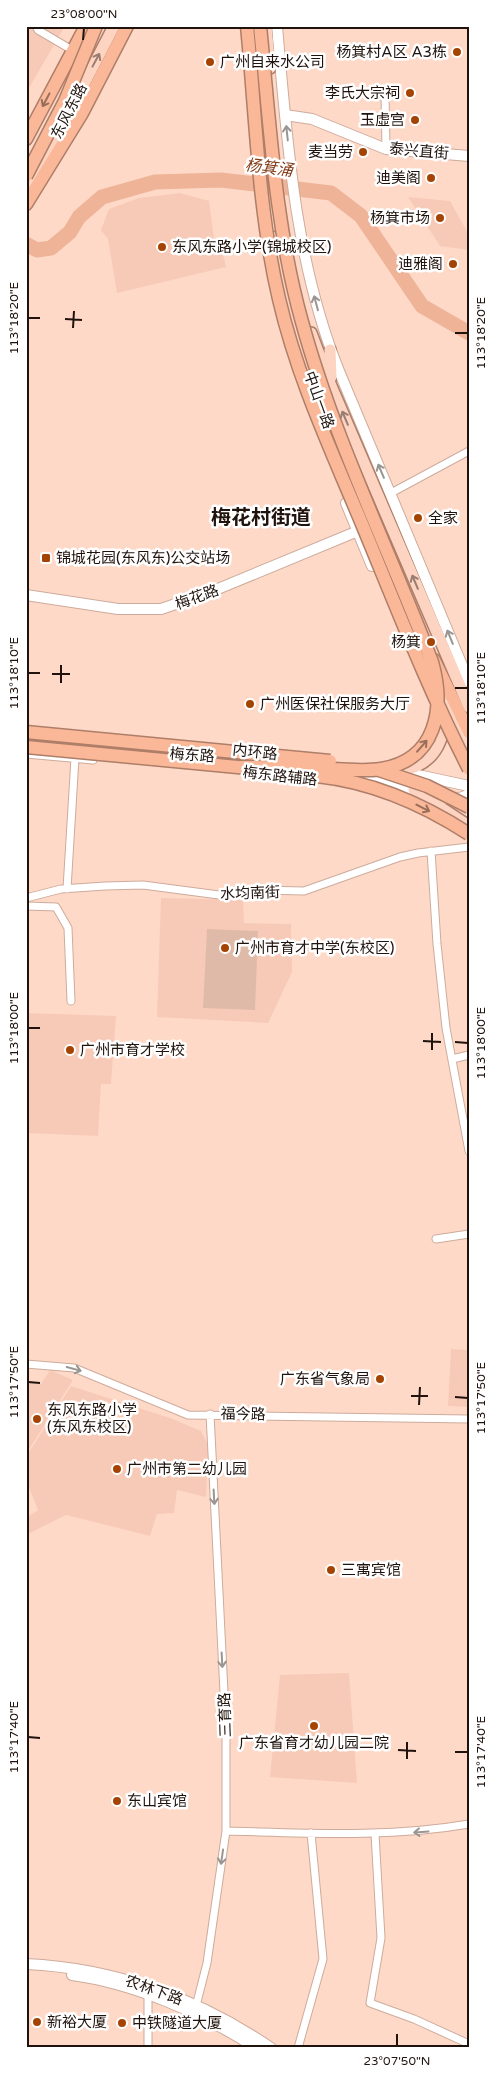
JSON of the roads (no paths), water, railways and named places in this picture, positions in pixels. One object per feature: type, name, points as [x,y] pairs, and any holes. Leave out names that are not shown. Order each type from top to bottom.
[{"type":"highway","points":[[26,176],[65,101],[96,26]]},
{"type":"highway","points":[[26,204],[98,84],[127,26]]},
{"type":"highway","points":[[26,139],[84,28]]},
{"type":"highway","points":[[240,767],[371,770],[388,768],[416,753],[434,730],[438,700],[436,675],[416,620],[336,427],[301,320],[291,280],[251,29]]},
{"type":"highway","points":[[251,29],[269,245],[279,299],[294,354],[320,423],[421,668],[469,769]]},
{"type":"highway","points":[[416,620],[469,732]]},
{"type":"highway","name":"内环路","points":[[26,732],[346,764],[410,779],[469,808]]},
{"type":"highway","name":"内环路","points":[[26,745],[327,777],[371,787],[423,808],[469,834]]},
{"type":"main road","name":"东风东路","points":[[26,165],[103,26]]},
{"type":"main road","name":"东风东路","points":[[26,197],[62,123],[114,26]]},
{"type":"main road","name":"中山一路","points":[[266,26],[289,240],[313,338],[331,386],[469,707]]},
{"type":"main road","points":[[268,46],[273,26]]},
{"type":"main road","name":"中山一路","points":[[251,29],[282,187],[287,290],[313,384],[443,696],[469,750]]},
{"type":"main road","points":[[330,350],[331,386]]},
{"type":"main road","points":[[293,367],[313,384]]},
{"type":"main road","points":[[358,495],[358,531]]},
{"type":"main road","points":[[400,771],[421,764],[437,748],[444,729],[443,696]]},
{"type":"main road","points":[[414,790],[469,826]]},
{"type":"street","points":[[36,26],[38,30],[72,50]]},
{"type":"street","points":[[98,84],[134,26]]},
{"type":"street","points":[[277,26],[285,115],[282,187],[330,350],[469,682]]},
{"type":"street","points":[[251,29],[255,178],[272,292],[293,367],[358,531],[433,711],[438,728],[437,748]]},
{"type":"street","points":[[385,93],[386,149]]},
{"type":"street","name":"泰兴直街","points":[[285,115],[312,119],[386,149],[469,156]]},
{"type":"street","points":[[391,493],[469,451]]},
{"type":"street","points":[[358,531],[365,511],[372,479]]},
{"type":"street","points":[[358,531],[376,538],[407,562]]},
{"type":"street","name":"梅花路","points":[[26,595],[118,609],[161,609],[208,593],[358,531]]},
{"type":"street","name":"梅东路辅路","points":[[26,727],[208,745],[231,753]]},
{"type":"street","name":"梅东路","points":[[26,737],[231,753],[400,771],[469,786]]},
{"type":"street","name":"梅东路","points":[[26,745],[175,754],[355,771],[388,779],[440,799],[458,799],[469,794]]},
{"type":"street","name":"梅东路辅路","points":[[26,754],[174,766],[414,790]]},
{"type":"street","points":[[174,766],[175,754]]},
{"type":"street","points":[[67,889],[75,758]]},
{"type":"street","name":"水均南街","points":[[26,898],[67,889],[143,885],[219,895],[260,890],[304,891],[330,883],[368,867],[412,854],[469,847]]},
{"type":"street","points":[[431,852],[437,944],[452,1059],[469,1151]]},
{"type":"street","points":[[26,906],[56,907],[68,928],[72,1001]]},
{"type":"street","points":[[452,1059],[469,1055]]},
{"type":"street","points":[[436,1239],[469,1234]]},
{"type":"street","name":"福今路","points":[[26,1364],[74,1368],[188,1415],[469,1419]]},
{"type":"street","name":"三育路","points":[[195,2010],[207,1963],[226,1831],[226,1732],[210,1414]]},
{"type":"street","points":[[226,1831],[375,1834],[428,1831],[469,1824]]},
{"type":"street","points":[[298,2048],[322,1959],[311,1833]]},
{"type":"street","points":[[375,1834],[381,1938],[370,2003],[414,2019],[469,2044]]},
{"type":"street","name":"农林下路","points":[[26,1964],[105,1973],[144,1985],[195,2010],[256,2048]]},
{"type":"street","name":"农林下路","points":[[26,1970],[94,1978],[148,1995],[237,2026],[271,2048]]},
{"type":"street","points":[[148,1995],[148,2048]]},
{"type":"waterway","name":"杨箕涌","points":[[26,244],[37,250],[51,248],[70,232],[79,217],[102,197],[155,182],[221,180],[331,193],[361,216],[422,306],[469,333]]},
{"type":"place","name":"杨箕村A区 A3栋","points":[[457,52]]},
{"type":"place","name":"广州自来水公司","points":[[210,62]]},
{"type":"place","name":"李氏大宗祠","points":[[410,93]]},
{"type":"place","name":"玉虛宫","points":[[415,120]]},
{"type":"place","name":"麦当劳","points":[[363,152]]},
{"type":"place","name":"迪美阁","points":[[431,178]]},
{"type":"place","name":"杨箕市场","points":[[440,218]]},
{"type":"place","name":"东风东路小学(锦城校区)","points":[[162,247]]},
{"type":"place","name":"迪雅阁","points":[[453,264]]},
{"type":"place","name":"全家","points":[[418,518]]},
{"type":"place","name":"锦城花园(东风东)公交站场","points":[[46,558]]},
{"type":"place","name":"杨箕","points":[[431,642]]},
{"type":"place","name":"广州医保社保服务大厅","points":[[250,704]]},
{"type":"place","name":"广州市育才中学(东校区)","points":[[225,948]]},
{"type":"place","name":"广州市育才学校","points":[[70,1050]]},
{"type":"place","name":"广东省气象局","points":[[380,1379]]},
{"type":"place","name":"东风东路小学 (东风东校区)","points":[[37,1419]]},
{"type":"place","name":"广州市第二幼儿园","points":[[117,1469]]},
{"type":"place","name":"三寓宾馆","points":[[331,1570]]},
{"type":"place","name":"广东省育才幼儿园二院","points":[[314,1726]]},
{"type":"place","name":"东山宾馆","points":[[117,1801]]},
{"type":"place","name":"新裕大厦","points":[[37,2022]]},
{"type":"place","name":"中铁隧道大厦","points":[[122,2023]]},
{"type":"district","name":"梅花村街道","points":[[261,518]]}]
